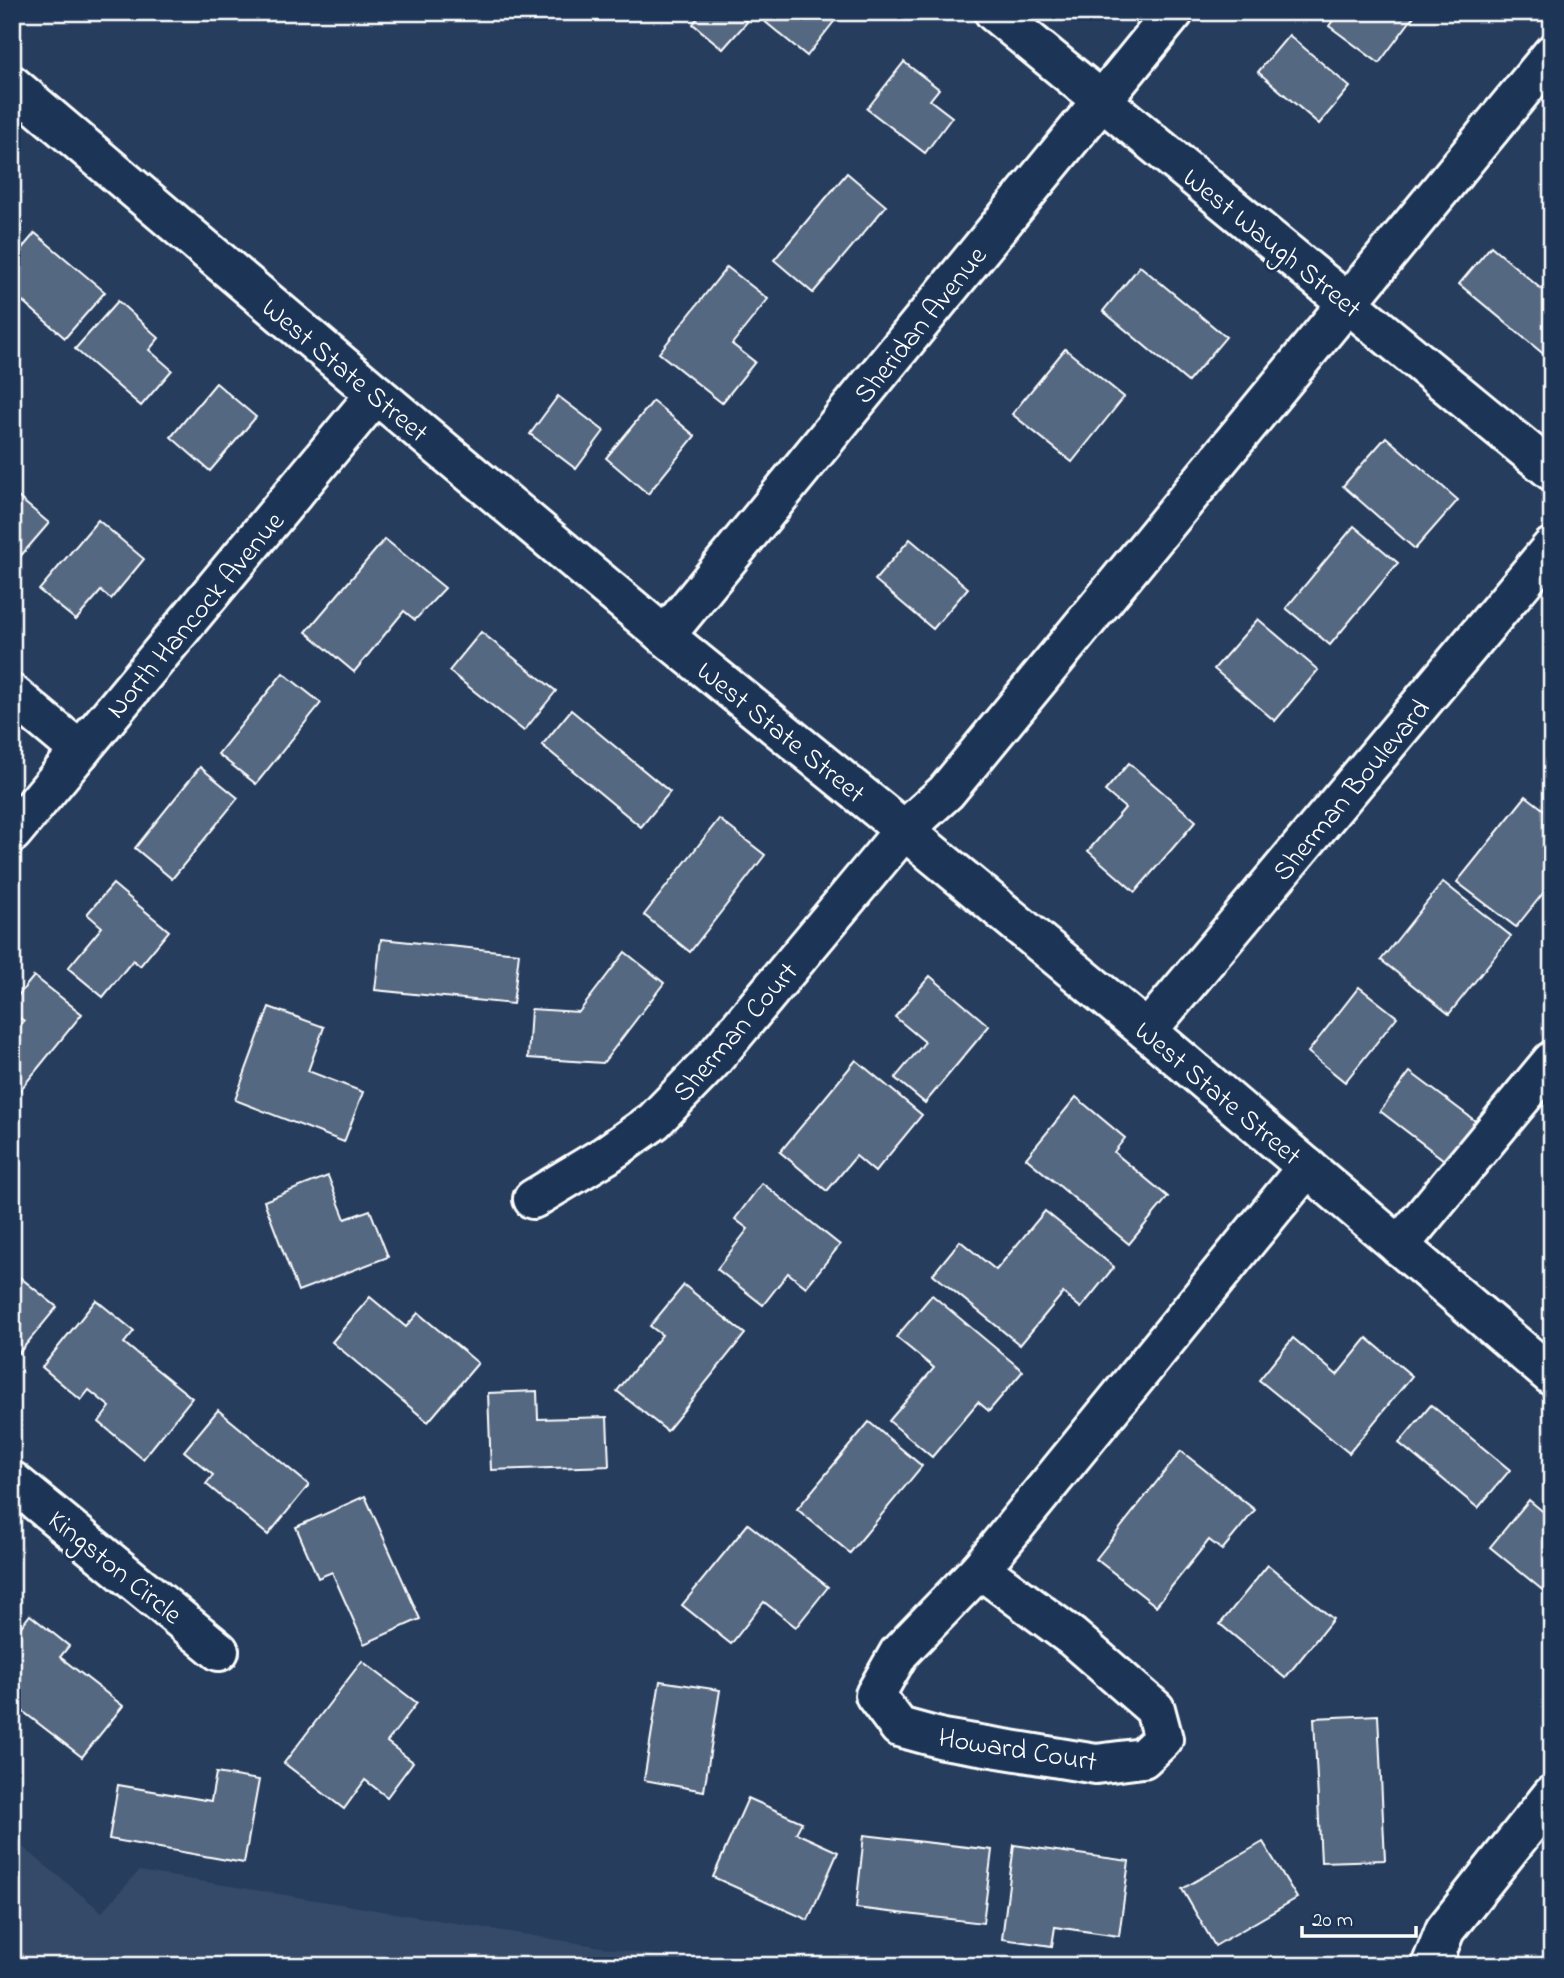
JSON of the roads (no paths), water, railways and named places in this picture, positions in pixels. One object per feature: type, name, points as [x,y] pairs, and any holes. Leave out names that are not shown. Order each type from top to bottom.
[{"type":"street","name":"West Waugh Street","points":[[994,12],[1552,471]]},
{"type":"street","name":"Sheridan Avenue","points":[[665,636],[1174,12]]},
{"type":"street","name":"Sherman Court","points":[[533,1199],[606,1155],[654,1121],[712,1062],[904,830],[946,792],[1552,54]]},
{"type":"street","name":"West State Street","points":[[12,85],[665,636],[1147,1031],[1552,1376]]},
{"type":"street","name":"North Hancock Avenue","points":[[12,833],[376,394]]},
{"type":"street","name":"Sherman Boulevard","points":[[1147,1031],[1552,547]]},
{"type":"street","points":[[12,694],[80,751]]},
{"type":"street","points":[[1399,1246],[1552,1061]]},
{"type":"street","name":"Howard Court","points":[[981,1569],[1072,1637],[1155,1709],[1163,1739],[1143,1758],[1096,1764],[943,1738],[899,1727],[875,1695],[899,1653],[981,1569],[1307,1167]]},
{"type":"street","name":"Kingston Circle","points":[[12,1481],[219,1651]]},
{"type":"street","points":[[1431,1966],[1444,1930],[1552,1795]]}]
